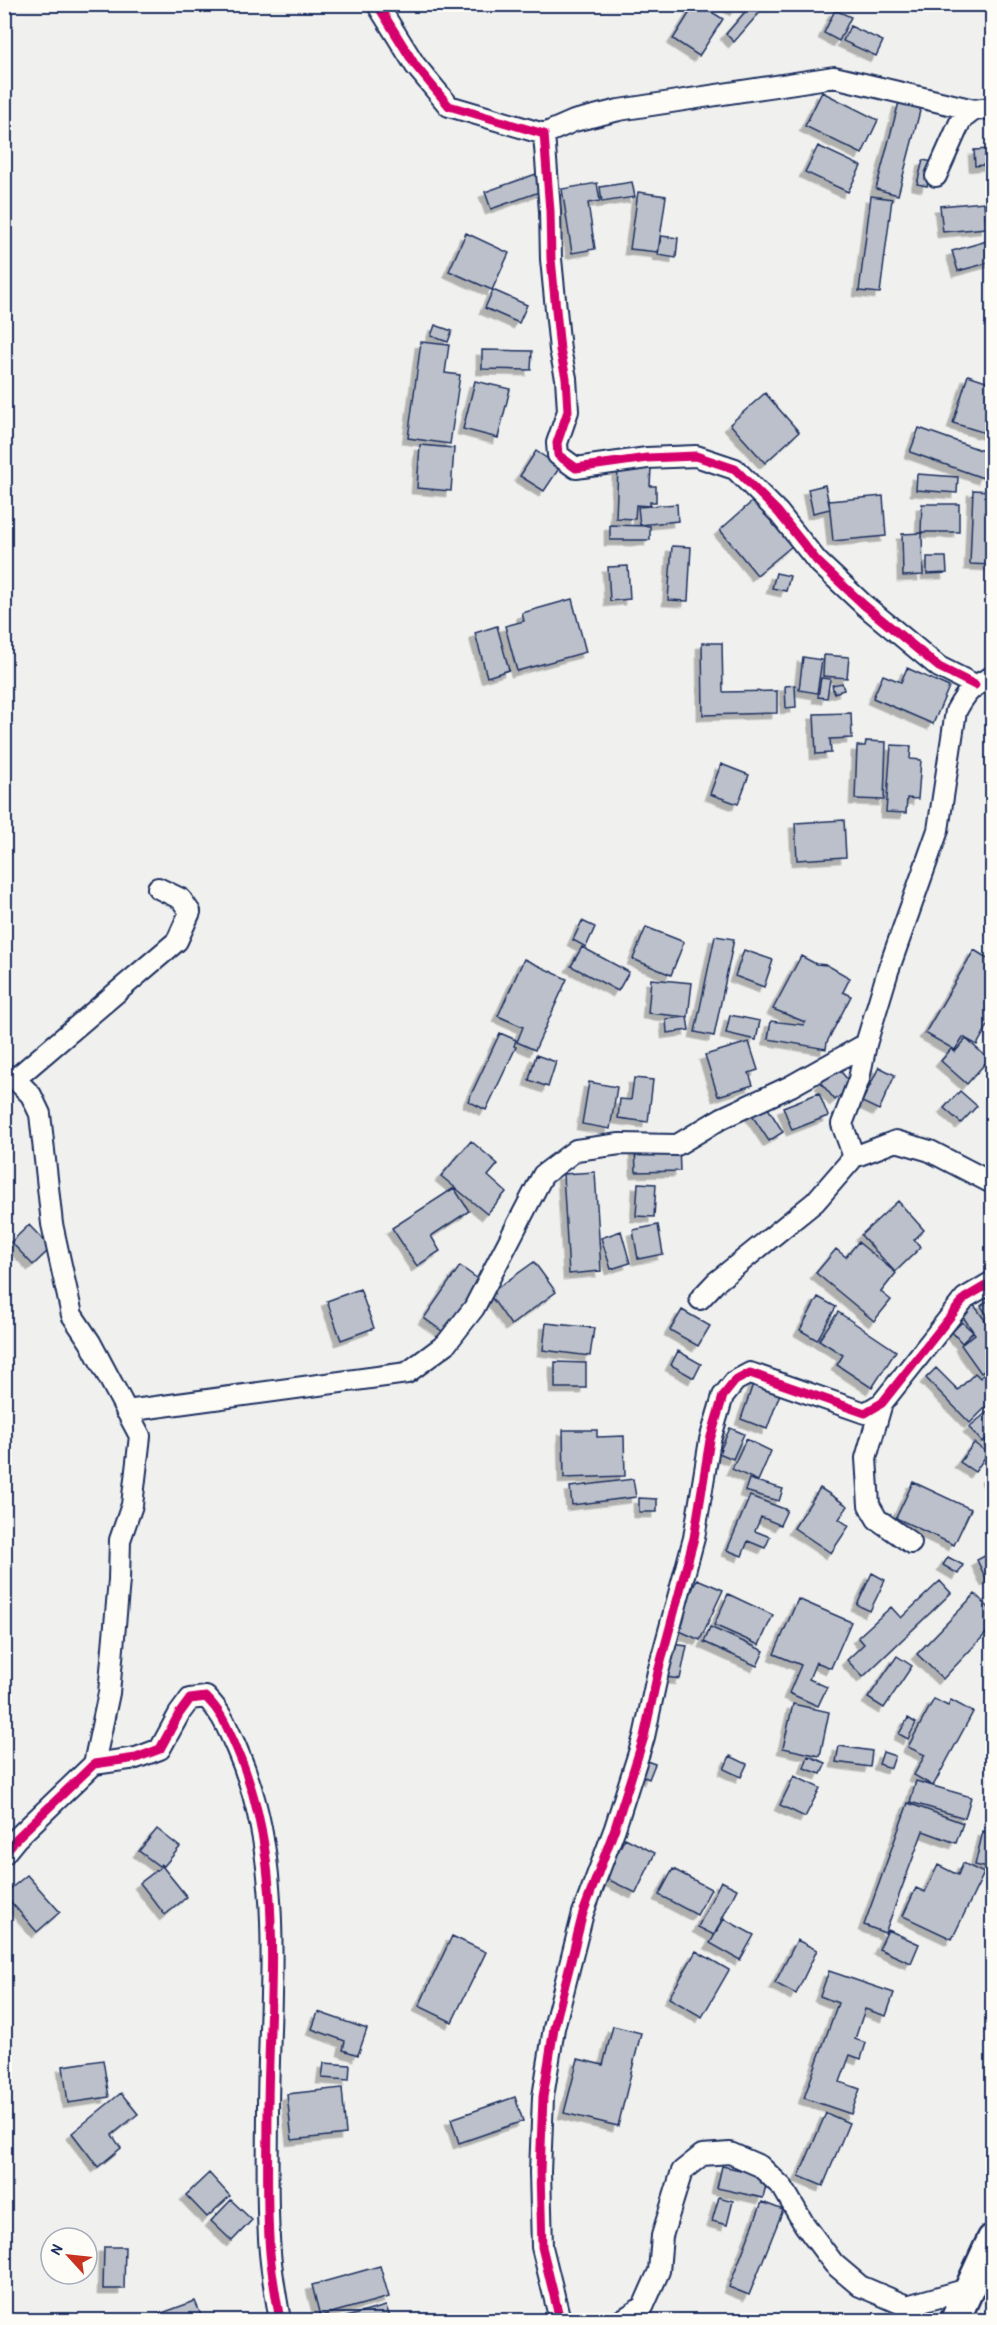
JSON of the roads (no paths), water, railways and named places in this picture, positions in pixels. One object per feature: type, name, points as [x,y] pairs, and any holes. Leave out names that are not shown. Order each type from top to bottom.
[{"type":"main road","points":[[955,2320],[993,2239]]},
{"type":"street","points":[[376,4],[415,65],[449,106],[544,134],[574,121],[619,110],[834,77],[983,109]]},
{"type":"street","points":[[936,176],[961,120],[983,109]]},
{"type":"street","points":[[544,134],[551,259],[560,350],[566,378],[567,411],[557,443],[558,455],[576,468],[647,458],[696,456],[735,469],[778,512],[817,561],[864,605],[939,667],[984,681]]},
{"type":"street","points":[[854,1157],[842,1124],[859,1079],[866,1044],[888,971],[938,830],[956,711],[965,694],[984,681]]},
{"type":"street","points":[[4,1854],[17,1838],[94,1764],[109,1693],[119,1580],[120,1540],[132,1505],[140,1436],[90,1342],[72,1315],[52,1224],[40,1114],[31,1095],[10,1077],[177,941],[190,912],[181,899],[158,888]]},
{"type":"street","points":[[126,1411],[407,1373],[446,1344],[474,1308],[543,1175],[576,1150],[620,1144],[677,1145],[866,1044]]},
{"type":"street","points":[[700,1299],[716,1282],[815,1202],[854,1157],[896,1141],[930,1151],[993,1183]]},
{"type":"street","points":[[560,2320],[542,2247],[540,2183],[543,2097],[554,2028],[583,1913],[615,1828],[644,1737],[658,1672],[694,1538],[710,1440],[723,1396],[735,1381],[750,1373],[865,1413],[882,1403],[965,1298],[993,1282]]},
{"type":"street","points":[[882,1403],[866,1458],[868,1505],[877,1519],[911,1543]]},
{"type":"street","points":[[94,1764],[136,1758],[160,1749],[178,1714],[190,1700],[206,1697],[220,1711],[250,1778],[259,1811],[270,1888],[272,1999],[268,2105],[270,2253],[280,2320]]},
{"type":"street","points":[[622,2320],[643,2307],[659,2271],[662,2236],[682,2170],[702,2155],[729,2153],[760,2166],[783,2188],[804,2224],[834,2264],[860,2286],[907,2306],[968,2289]]}]
